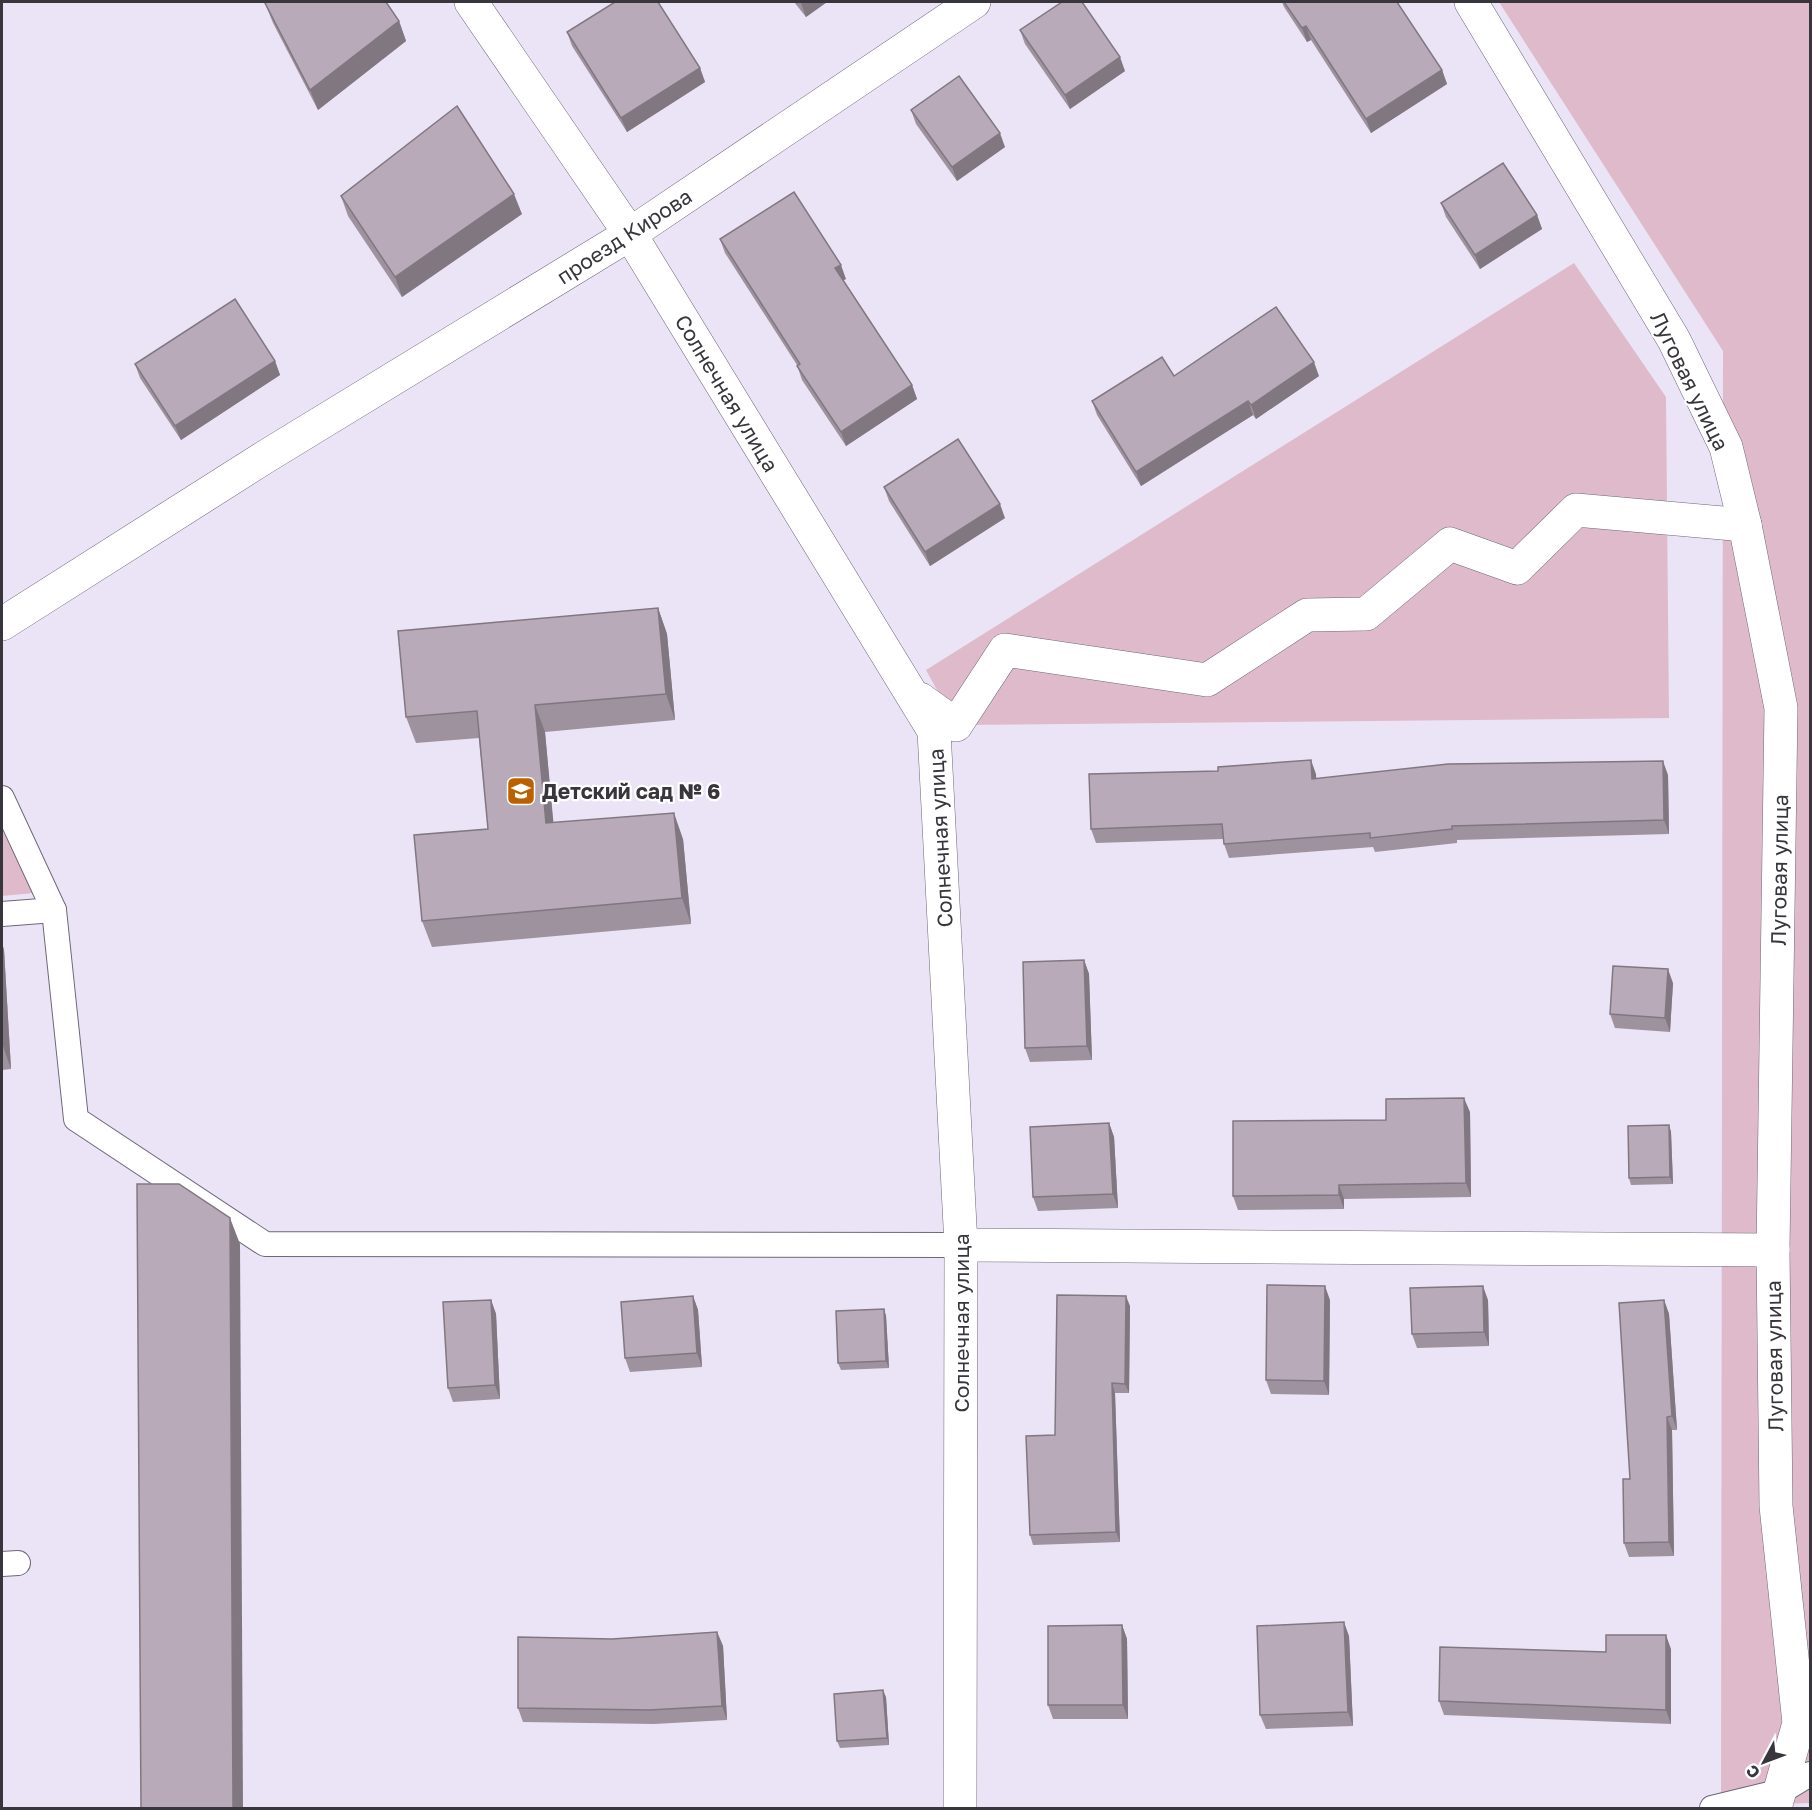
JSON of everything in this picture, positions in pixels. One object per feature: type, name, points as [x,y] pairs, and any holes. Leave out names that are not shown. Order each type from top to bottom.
[{"type":"street","name":"Солнечная улица","points":[[471,2],[630,234],[934,731],[961,1245],[960,1809]]},
{"type":"street","name":"проезд Кирова","points":[[2,624],[265,457],[630,234],[974,2]]},
{"type":"street","name":"Луговая улица","points":[[1471,2],[1674,340],[1726,447],[1746,525],[1781,708],[1773,1250],[1776,1506],[1799,1723],[1778,1800]]},
{"type":"street","points":[[909,691],[956,725],[1005,650],[1207,680],[1307,615],[1366,614],[1450,544],[1516,568],[1576,510],[1746,525]]},
{"type":"street","points":[[961,1245],[1773,1250]]},
{"type":"lane","points":[[2,798],[54,910],[76,1119],[265,1244],[961,1245]]},
{"type":"lane","points":[[2,914],[54,910]]},
{"type":"lane","points":[[1712,1809],[1778,1800],[1810,1774]]},
{"type":"shaded area","points":[[1499,2],[1810,2],[1810,1803],[1721,1806],[1723,351]]},
{"type":"shaded area","points":[[1574,263],[1666,397],[1669,718],[956,725],[926,670]]},
{"type":"shaded area","points":[[2,829],[34,893],[2,896]]},
{"type":"building","points":[[386,2],[399,21],[310,90],[265,3]]},
{"type":"building","points":[[615,2],[658,2],[700,68],[621,118],[567,32]]},
{"type":"building","points":[[1062,2],[1082,2],[1120,57],[1065,95],[1020,30]]},
{"type":"building","points":[[1284,2],[1397,2],[1442,70],[1366,119],[1306,26],[1302,28]]},
{"type":"building","points":[[959,76],[1000,133],[952,167],[911,110]]},
{"type":"building","points":[[457,106],[514,194],[395,277],[341,196]]},
{"type":"building","points":[[1503,163],[1537,215],[1475,255],[1441,203]]},
{"type":"building","points":[[794,192],[841,265],[835,268],[912,385],[841,432],[797,366],[800,364],[720,239]]},
{"type":"building","points":[[235,299],[275,361],[175,426],[135,364]]},
{"type":"building","points":[[1276,307],[1314,362],[1251,405],[1248,401],[1136,472],[1092,401],[1162,357],[1174,376]]},
{"type":"building","points":[[958,439],[1000,504],[925,552],[884,487]]},
{"type":"building","name":"Детский сад № 6","points":[[658,608],[666,694],[535,705],[546,823],[674,813],[682,898],[422,921],[414,835],[488,829],[477,711],[406,717],[398,631]]},
{"type":"building","points":[[1311,760],[1312,779],[1448,764],[1663,761],[1664,820],[1452,826],[1452,829],[1370,838],[1370,833],[1224,844],[1222,824],[1091,829],[1089,774],[1218,771],[1218,767]]},
{"type":"building","points":[[1084,960],[1087,1046],[1025,1048],[1023,962]]},
{"type":"building","points":[[1613,966],[1668,969],[1665,1018],[1610,1014]]},
{"type":"building","points":[[1464,1098],[1466,1183],[1339,1185],[1339,1195],[1233,1196],[1233,1121],[1386,1120],[1386,1099]]},
{"type":"building","points":[[1109,1123],[1113,1194],[1033,1197],[1030,1127]]},
{"type":"building","points":[[1669,1125],[1670,1177],[1629,1178],[1628,1126]]},
{"type":"building","points":[[137,1184],[179,1184],[230,1218],[233,1809],[141,1809]]},
{"type":"building","points":[[1267,1285],[1325,1286],[1324,1381],[1266,1380]]},
{"type":"building","points":[[1483,1286],[1484,1332],[1412,1334],[1410,1288]]},
{"type":"building","points":[[1057,1295],[1126,1296],[1125,1384],[1112,1383],[1116,1532],[1030,1535],[1026,1436],[1055,1435]]},
{"type":"building","points":[[693,1296],[697,1353],[625,1358],[621,1302]]},
{"type":"building","points":[[491,1300],[495,1385],[448,1388],[443,1302]]},
{"type":"building","points":[[1664,1300],[1672,1416],[1667,1417],[1669,1542],[1624,1543],[1623,1479],[1630,1479],[1619,1303]]},
{"type":"building","points":[[884,1309],[886,1361],[838,1363],[836,1311]]},
{"type":"building","points":[[1344,1622],[1348,1712],[1260,1715],[1257,1626]]},
{"type":"building","points":[[1122,1625],[1123,1705],[1048,1705],[1048,1626]]},
{"type":"building","points":[[717,1632],[722,1706],[649,1710],[518,1708],[518,1637],[612,1639]]},
{"type":"building","points":[[1606,1635],[1666,1635],[1666,1710],[1439,1701],[1440,1647],[1606,1652]]},
{"type":"building","points":[[883,1690],[887,1738],[837,1741],[834,1694]]},
{"type":"place","name":"Детский сад № 6","points":[[521,791]]}]
